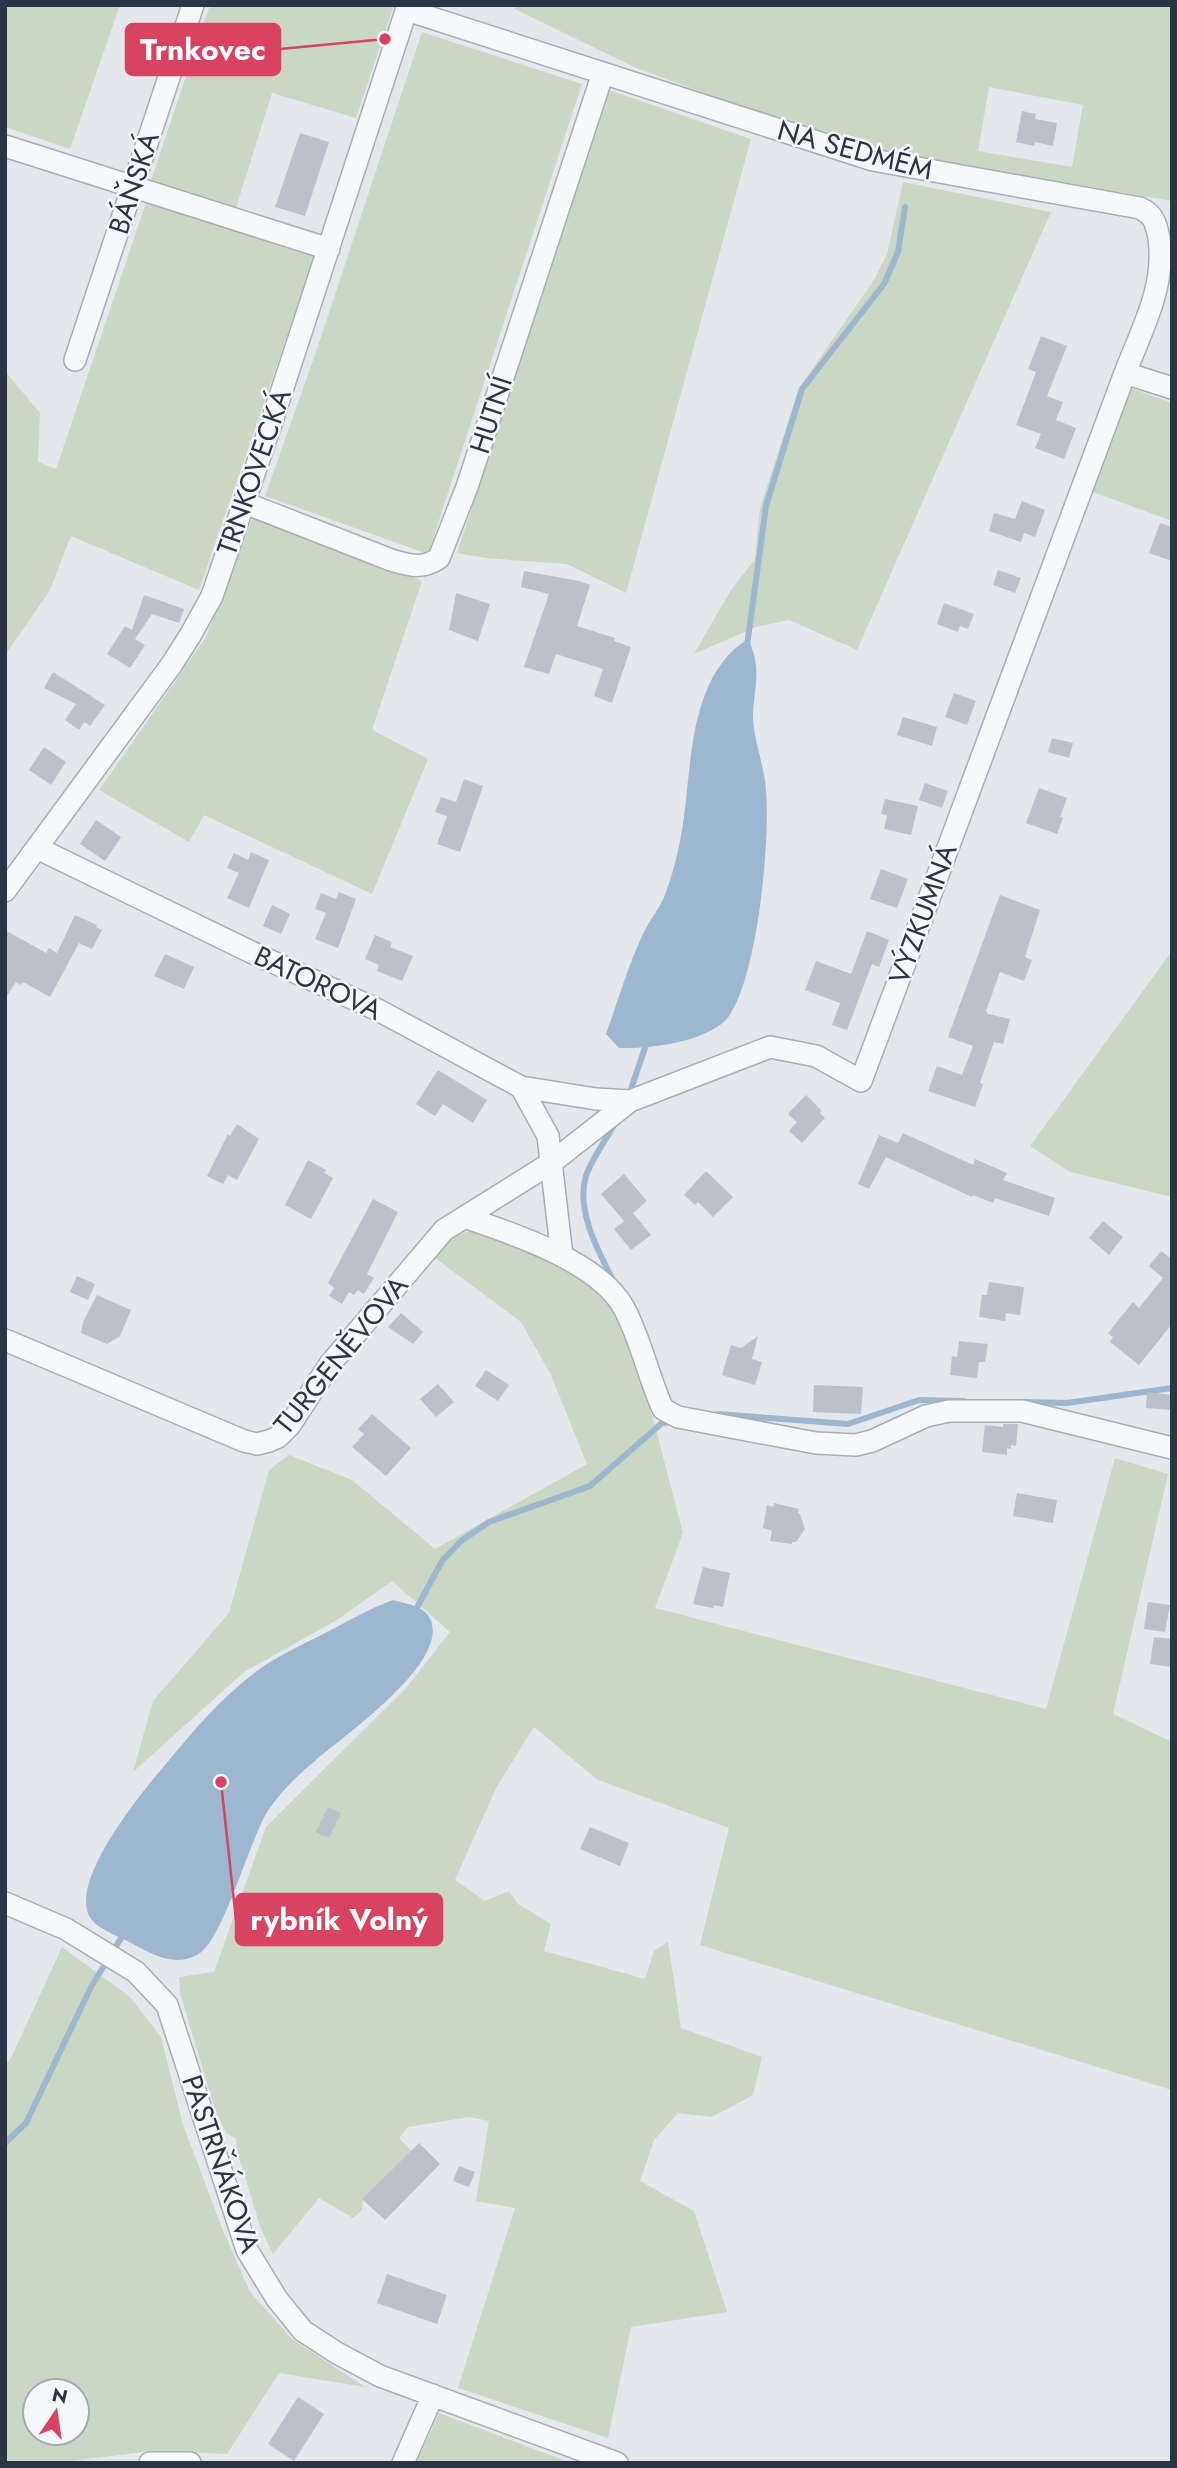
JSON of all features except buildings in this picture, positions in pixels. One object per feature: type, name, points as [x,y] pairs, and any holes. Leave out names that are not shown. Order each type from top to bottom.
[{"type":"street","name":"BÁŇSKÁ","points":[[75,360],[193,5]]},
{"type":"street","name":"NA SEDMÉM","points":[[408,7],[873,160],[1140,208],[1149,212],[1154,219],[1160,251],[1158,286],[1125,373]]},
{"type":"street","name":"TRNKOVECKÁ","points":[[5,891],[191,634],[212,596],[408,7]]},
{"type":"street","name":"HUTNÍ","points":[[245,503],[391,560],[415,566],[429,565],[439,558],[467,487],[603,73]]},
{"type":"street","points":[[5,146],[329,249]]},
{"type":"street","points":[[1125,373],[1172,388]]},
{"type":"street","name":"VÝZKUMNÁ","points":[[467,1218],[551,1163],[630,1101],[771,1047],[816,1056],[861,1081],[1125,373]]},
{"type":"street","name":"BATOROVA","points":[[37,848],[251,952],[378,1010],[521,1087]]},
{"type":"street","points":[[521,1087],[596,1099],[630,1101]]},
{"type":"street","points":[[521,1087],[548,1136],[562,1256]]},
{"type":"street","points":[[467,1218],[562,1256],[614,1294],[641,1346],[650,1380],[663,1409],[678,1417],[816,1443],[856,1445],[872,1441],[926,1416],[949,1411],[1022,1411],[1172,1448]]},
{"type":"street","name":"TURGENĚVOVA","points":[[5,1340],[244,1441],[263,1443],[278,1437],[290,1425],[330,1364],[444,1230],[467,1218]]},
{"type":"street","name":"PASTRŇÁKOVA","points":[[5,1903],[66,1929],[136,1972],[167,2005],[247,2250],[276,2299],[303,2331],[380,2376],[617,2463]]},
{"type":"street","points":[[403,2463],[433,2395]]},
{"type":"street","points":[[150,2463],[190,2463]]},
{"type":"green space","points":[[5,5],[120,5],[70,149],[5,127]]},
{"type":"green space","points":[[210,5],[394,5],[356,118],[272,93],[235,211],[150,183]]},
{"type":"green space","points":[[516,5],[1172,5],[1172,201],[842,144],[634,67],[515,9]],"holes":[[[989,87],[1083,105],[1072,167],[978,151]]]},
{"type":"green space","points":[[422,32],[582,84],[428,554],[265,496],[316,352]]},
{"type":"green space","points":[[609,90],[751,139],[626,593],[567,564],[457,553]]},
{"type":"green space","points":[[903,182],[1051,212],[857,650],[789,620],[756,627],[694,654],[731,590],[755,559],[760,508],[799,388],[874,280],[887,254]]},
{"type":"green space","points":[[147,200],[315,256],[199,590],[71,536],[49,592],[5,655],[5,371],[40,413],[38,462],[56,469]]},
{"type":"green space","points":[[1130,388],[1172,403],[1172,521],[1093,492]]},
{"type":"green space","points":[[254,515],[422,581],[372,730],[428,759],[372,894],[204,815],[189,842],[99,790],[206,637]]},
{"type":"green space","points":[[1172,951],[1172,1197],[1070,1172],[1030,1146]]},
{"type":"green space","points":[[478,1228],[561,1261],[611,1302],[628,1337],[683,1533],[655,1608],[1046,1709],[1115,1458],[1168,1474],[1113,1714],[1172,1742],[1172,2090],[700,1945],[729,1828],[598,1780],[534,1727],[497,1786],[455,1880],[485,1901],[509,1891],[518,1904],[551,1924],[544,1951],[645,1979],[654,1951],[668,1942],[681,2028],[762,2057],[753,2095],[712,2117],[678,2113],[654,2140],[640,2181],[694,2211],[727,2312],[631,2327],[608,2438],[458,2388],[515,2208],[476,2201],[489,2121],[469,2117],[408,2127],[399,2138],[411,2151],[363,2198],[362,2210],[353,2218],[319,2198],[273,2254],[261,2229],[237,2151],[236,2138],[227,2134],[216,2113],[180,1993],[179,1977],[214,1972],[266,1827],[406,1688],[450,1632],[392,1581],[337,1620],[244,1672],[133,1772],[153,1701],[229,1613],[269,1470],[289,1455],[352,1480],[435,1549],[587,1464],[550,1373],[521,1322],[435,1258],[449,1238]]},
{"type":"green space","points":[[62,1947],[130,1997],[161,2037],[183,2125],[222,2228],[250,2292],[292,2339],[365,2387],[279,2373],[227,2454],[152,2451],[54,2463],[5,2463],[5,2066]]},
{"type":"green space","points":[[439,2413],[571,2463],[416,2463]]},
{"type":"water","points":[[748,639],[756,666],[753,718],[767,804],[760,902],[748,969],[729,1016],[720,1025],[694,1038],[678,1042],[619,1048],[606,1034],[638,946],[664,897],[673,871],[682,829],[698,715],[716,672],[730,654]]},
{"type":"water","points":[[393,1600],[416,1606],[427,1614],[433,1631],[427,1651],[413,1673],[394,1694],[303,1771],[274,1802],[261,1823],[226,1911],[207,1947],[189,1958],[172,1960],[111,1934],[96,1924],[86,1905],[88,1885],[97,1863],[124,1817],[198,1726],[247,1678],[269,1663]]},
{"type":"waterway","points":[[747,646],[766,506],[802,389],[884,284],[898,252],[905,207]]},
{"type":"waterway","points":[[629,1095],[647,1042]]},
{"type":"waterway","points":[[615,1123],[592,1163],[583,1189],[586,1217],[591,1232],[615,1284]]},
{"type":"waterway","points":[[1021,1402],[1067,1403],[1172,1388]]},
{"type":"waterway","points":[[717,1414],[848,1424],[919,1400],[964,1401]]},
{"type":"waterway","points":[[413,1615],[442,1561],[461,1541],[489,1522],[590,1486],[662,1423],[672,1422]]},
{"type":"waterway","points":[[5,2143],[26,2123],[91,1987],[126,1930]]},
{"type":"place","name":"Trnkovec","points":[[385,39]]},
{"type":"place","name":"rybník Volný","points":[[221,1782]]}]
